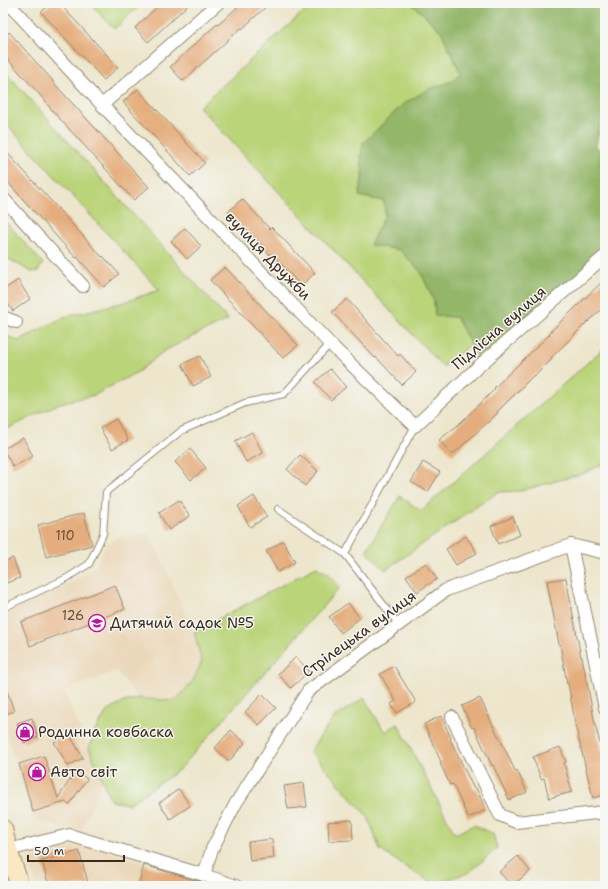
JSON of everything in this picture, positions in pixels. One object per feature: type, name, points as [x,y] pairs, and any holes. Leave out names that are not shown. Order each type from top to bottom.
[{"type":"main road","points":[[3,829],[10,858],[20,886]]},
{"type":"street","name":"вулиця Дружби","points":[[8,3],[102,105],[330,344],[415,426]]},
{"type":"street","points":[[102,105],[218,3]]},
{"type":"street","points":[[3,198],[83,286]]},
{"type":"street","name":"Підлісна вулиця","points":[[415,426],[481,364],[605,256]]},
{"type":"street","points":[[3,317],[16,322]]},
{"type":"street","points":[[605,553],[571,545],[605,708]]},
{"type":"street","name":"Стрілецька вулиця","points":[[204,875],[212,849],[236,804],[308,691],[446,590],[571,545]]},
{"type":"street","points":[[452,717],[500,815],[516,822],[605,812]]},
{"type":"street","points":[[10,858],[69,835],[236,886]]},
{"type":"lane","points":[[3,608],[67,578],[89,564],[103,534],[106,492],[180,431],[245,403],[284,394],[330,344]]},
{"type":"lane","points":[[345,554],[415,426]]},
{"type":"lane","points":[[278,509],[345,554],[399,625]]},
{"type":"shaded area","name":"Дитячий садок №5","points":[[137,532],[151,536],[194,632],[202,662],[192,682],[175,701],[138,698],[117,671],[64,691],[102,780],[81,833],[34,819],[3,725],[3,615],[70,583],[94,569],[106,545],[120,537]]},
{"type":"shaded area","points":[[84,844],[217,886],[37,886],[28,860]]},
{"type":"green space","points":[[90,3],[143,3],[114,29]]},
{"type":"green space","points":[[313,3],[410,3],[442,32],[461,73],[450,82],[429,89],[361,155],[363,174],[359,196],[384,201],[385,215],[371,245],[400,250],[421,272],[434,301],[435,316],[456,317],[471,344],[443,367],[199,107]]},
{"type":"green space","points":[[410,3],[605,3],[605,106],[596,146],[605,155],[605,254],[481,364],[456,317],[435,316],[434,301],[421,272],[400,250],[370,245],[385,215],[384,201],[359,196],[363,174],[361,155],[363,143],[403,104],[429,89],[450,82],[461,73],[442,32]]},
{"type":"green space","points":[[3,69],[228,320],[164,351],[139,371],[95,395],[60,403],[3,431],[3,334],[18,341],[64,317],[121,303],[159,290],[3,120]]},
{"type":"green space","points":[[3,219],[43,263],[38,271],[32,272],[3,256]]},
{"type":"green space","points":[[605,347],[605,463],[585,473],[520,491],[498,492],[385,570],[366,551],[400,496],[421,511]]},
{"type":"green space","points":[[316,567],[329,574],[340,587],[180,769],[128,804],[111,801],[89,748],[95,731],[107,711],[124,702],[138,698],[175,701],[192,682],[202,662],[194,632]]},
{"type":"green space","points":[[364,698],[385,732],[398,724],[455,834],[474,825],[493,834],[497,848],[470,872],[435,884],[418,875],[380,850],[368,817],[310,751],[334,717]]},
{"type":"building","points":[[52,3],[59,3],[118,67],[104,80],[41,12]]},
{"type":"building","points":[[161,3],[190,3],[148,42],[135,28]]},
{"type":"building","points":[[242,3],[270,3],[183,81],[170,67]]},
{"type":"building","points":[[9,32],[149,187],[134,200],[3,54],[3,38]]},
{"type":"building","points":[[138,89],[205,163],[190,176],[123,102]]},
{"type":"building","points":[[3,148],[119,274],[104,287],[3,177]]},
{"type":"building","points":[[242,199],[270,229],[272,227],[315,273],[301,286],[275,257],[273,258],[246,228],[244,230],[228,212]]},
{"type":"building","points":[[185,228],[201,246],[187,259],[171,241]]},
{"type":"building","points":[[225,267],[298,345],[283,358],[210,280]]},
{"type":"building","points":[[605,279],[605,306],[588,321],[535,376],[534,375],[497,412],[498,413],[452,455],[439,440],[458,425]]},
{"type":"building","points":[[18,280],[30,299],[13,311],[3,296],[3,290]]},
{"type":"building","points":[[347,299],[398,356],[400,354],[416,372],[402,385],[332,312]]},
{"type":"building","points":[[200,356],[211,377],[193,386],[182,364]]},
{"type":"building","points":[[330,369],[346,387],[331,400],[315,382]]},
{"type":"building","points":[[116,419],[128,440],[112,449],[100,428]]},
{"type":"building","points":[[252,432],[263,453],[246,462],[235,441]]},
{"type":"building","points":[[23,438],[33,456],[13,467],[3,449]]},
{"type":"building","points":[[190,449],[206,468],[191,480],[175,462]]},
{"type":"building","points":[[300,455],[318,471],[305,486],[287,469]]},
{"type":"building","points":[[423,462],[440,472],[428,492],[411,482]]},
{"type":"building","points":[[254,496],[267,517],[250,527],[238,506]]},
{"type":"building","points":[[179,500],[190,516],[169,530],[159,513]]},
{"type":"building","points":[[84,513],[92,545],[46,557],[38,525]]},
{"type":"building","points":[[513,517],[520,535],[498,544],[491,526]]},
{"type":"building","points":[[466,536],[477,553],[456,565],[446,549]]},
{"type":"building","points":[[283,541],[295,562],[278,572],[266,551]]},
{"type":"building","points":[[13,558],[20,578],[6,583],[3,574],[3,562]]},
{"type":"building","points":[[426,563],[437,579],[417,592],[406,576]]},
{"type":"building","points":[[566,578],[595,724],[605,763],[605,795],[593,798],[576,728],[547,581]]},
{"type":"building","points":[[115,585],[125,609],[30,646],[21,622]]},
{"type":"building","points":[[348,603],[360,618],[341,633],[329,617]]},
{"type":"building","points":[[296,657],[309,671],[291,688],[278,674]]},
{"type":"building","points":[[394,666],[416,702],[397,713],[391,704],[396,701],[380,674]]},
{"type":"building","points":[[4,682],[14,711],[3,715],[3,683]]},
{"type":"building","points":[[262,694],[276,708],[259,725],[245,712]]},
{"type":"building","points":[[480,698],[515,771],[517,770],[527,792],[509,800],[474,727],[472,728],[462,706]]},
{"type":"building","points":[[441,716],[451,738],[450,739],[474,789],[476,788],[486,810],[468,818],[453,784],[450,785],[424,724]]},
{"type":"building","points":[[32,718],[38,737],[24,743],[17,723]]},
{"type":"building","points":[[231,730],[245,743],[229,761],[215,748]]},
{"type":"building","points":[[69,734],[83,758],[68,766],[54,742]]},
{"type":"building","points":[[560,747],[566,762],[564,763],[572,792],[549,798],[544,778],[541,779],[533,757]]},
{"type":"building","points":[[44,756],[58,798],[76,771],[87,779],[69,805],[65,802],[33,812],[19,764]]},
{"type":"building","points":[[304,783],[307,807],[288,809],[284,786]]},
{"type":"building","points":[[179,789],[190,806],[170,819],[159,803]]},
{"type":"building","points":[[352,820],[353,840],[329,841],[328,822]]},
{"type":"building","points":[[272,839],[274,858],[250,861],[248,842]]},
{"type":"building","points":[[79,851],[89,886],[49,886],[42,861]]},
{"type":"building","points":[[518,856],[530,871],[512,886],[499,872]]},
{"type":"building","points":[[144,865],[208,884],[207,886],[138,886]]},
{"type":"place","name":"Дитячий садок №5","points":[[97,623]]},
{"type":"place","name":"Родинна ковбаска","points":[[25,732]]},
{"type":"place","name":"Авто світ","points":[[37,772]]}]
